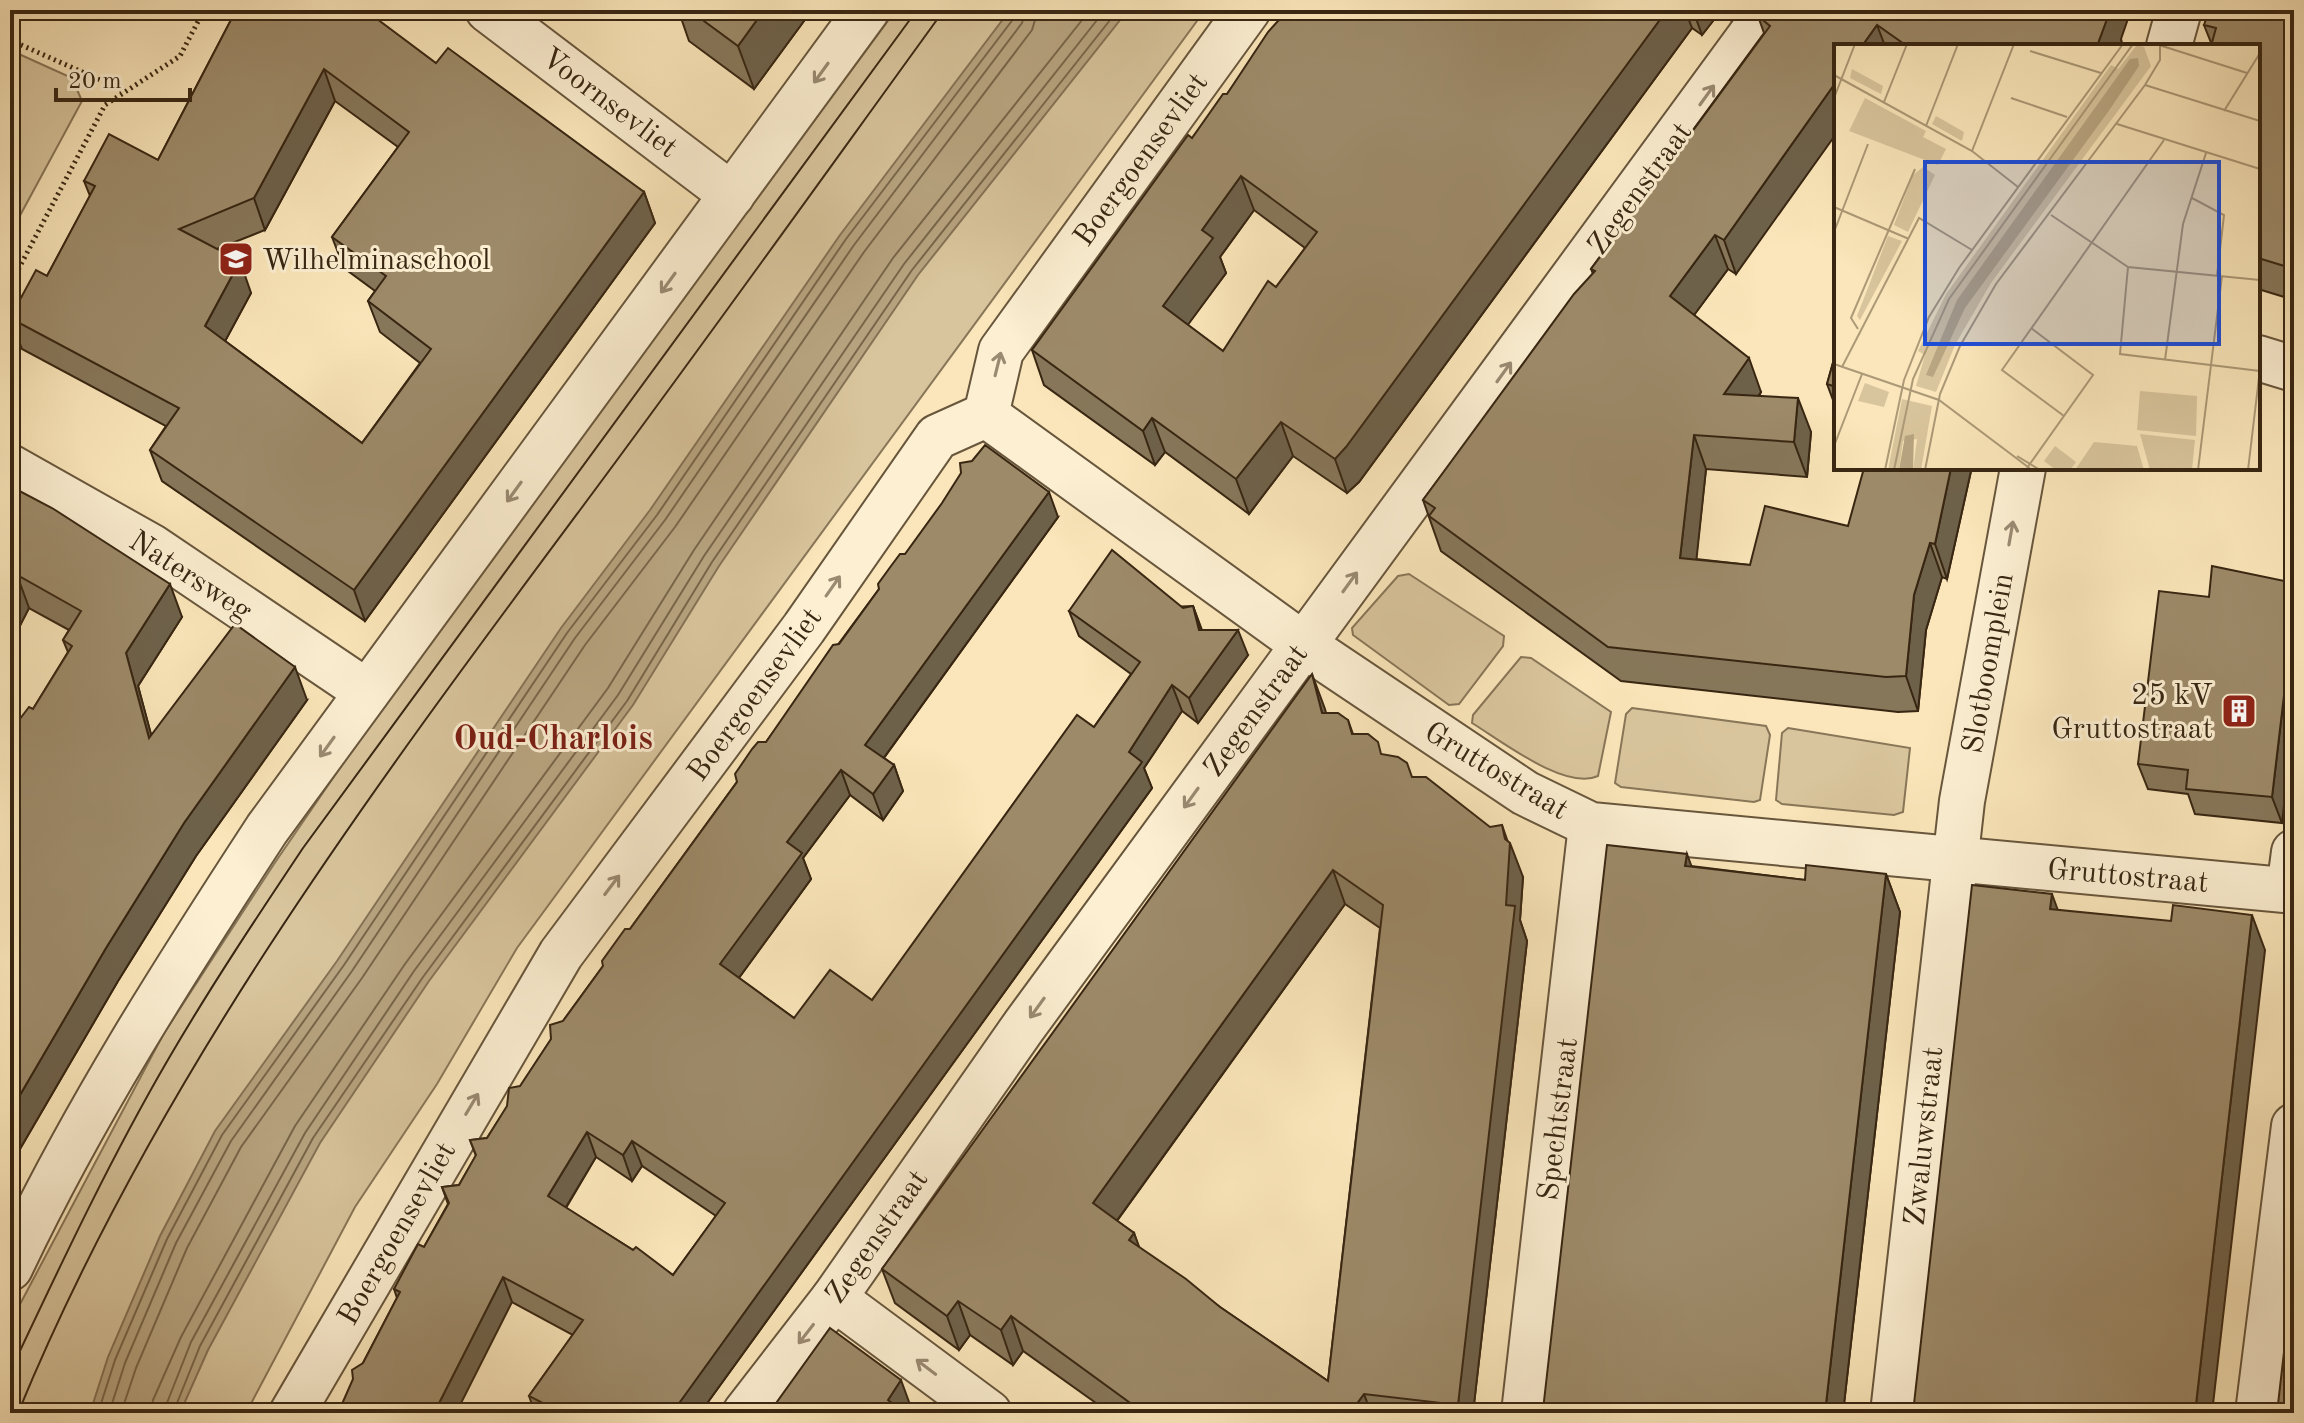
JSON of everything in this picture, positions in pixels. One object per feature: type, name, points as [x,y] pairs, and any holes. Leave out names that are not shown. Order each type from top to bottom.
[{"type":"street","name":"Voornsevliet","points":[[488,10],[732,195]]},
{"type":"street","points":[[10,1268],[36,1214],[175,970],[267,829],[867,10]]},
{"type":"street","name":"Boergoensevliet","points":[[292,1413],[561,954],[804,628],[937,437],[986,415],[1001,351],[1248,10]]},
{"type":"street","name":"Zegenstraat","points":[[745,1413],[834,1298],[1033,1013],[1769,10]]},
{"type":"street","points":[[2170,44],[2179,10]]},
{"type":"street","points":[[2260,359],[2294,369]]},
{"type":"street","name":"Gruttostraat","points":[[986,415],[1304,645],[1525,793],[1591,825],[1955,858],[2292,878]]},
{"type":"street","name":"Natersweg","points":[[10,467],[152,547],[367,692]]},
{"type":"street","name":"Slotboomplein","points":[[1955,858],[2023,470]]},
{"type":"street","name":"Spechtstraat","points":[[1524,1413],[1591,825]]},
{"type":"street","name":"Zwaluwstraat","points":[[1893,1413],[1955,858]]},
{"type":"street","points":[[2258,1413],[2294,1126]]},
{"type":"street","points":[[834,1298],[989,1413]]},
{"type":"path","points":[[10,285],[105,105],[180,56],[204,10]]},
{"type":"path","points":[[10,40],[125,91]]},
{"type":"shaded area","points":[[896,10],[1205,10],[517,948],[437,1084],[355,1207],[246,1413],[10,1413],[10,1323],[164,1033],[274,864],[416,657]]},
{"type":"shaded area","points":[[10,50],[72,78],[82,101],[10,234]]},
{"type":"shaded area","points":[[1409,574],[1504,636],[1503,646],[1459,704],[1449,705],[1353,635],[1352,628],[1398,576]]},
{"type":"shaded area","points":[[1521,657],[1531,658],[1611,712],[1598,776],[1584,779],[1551,770],[1472,723],[1473,715]]},
{"type":"shaded area","points":[[1632,708],[1766,726],[1770,735],[1760,800],[1754,802],[1621,787],[1615,783],[1626,714]]},
{"type":"shaded area","points":[[1788,728],[1910,748],[1903,812],[1894,815],[1782,804],[1776,800],[1782,733]]},
{"type":"water","points":[[1010,10],[1128,10],[918,275],[719,566],[633,705],[429,981],[320,1143],[208,1350],[180,1413],[90,1413],[108,1357],[160,1236],[215,1131],[337,961],[561,628],[650,510],[840,235]]},
{"type":"building","points":[[237,10],[365,10],[436,63],[448,48],[644,192],[354,590],[150,450],[179,408],[10,318],[36,270],[47,276],[95,186],[84,181],[109,134],[158,160]],"holes":[[[324,69],[409,132],[332,237],[386,276],[368,301],[431,349],[362,443],[205,326],[240,261],[179,229],[254,198]]]},
{"type":"building","points":[[689,10],[764,10],[738,46]]},
{"type":"building","points":[[1288,10],[1667,10],[1335,459],[1281,422],[1236,479],[1152,418],[1143,431],[1032,350],[1188,135],[1192,138],[1223,94],[1227,94],[1268,32]],"holes":[[[1241,176],[1317,232],[1276,287],[1268,281],[1223,351],[1163,306],[1213,238],[1202,230]]]},
{"type":"building","points":[[1762,10],[2110,11],[2098,44],[1904,44],[1877,25],[1863,44],[1834,44],[1834,85],[1724,240],[1715,235],[1670,296],[1749,358],[1724,394],[1798,398],[1794,442],[1694,435],[1680,558],[1750,565],[1765,506],[1848,526],[1863,470],[1951,470],[1935,544],[1930,543],[1914,595],[1906,676],[1886,677],[1608,647],[1429,516],[1435,508],[1423,500],[1574,294],[1595,271],[1591,269],[1770,26],[1758,16]]},
{"type":"building","points":[[2209,10],[2294,10],[2294,269],[2260,259],[2260,44],[2212,44],[2216,28],[2204,25]]},
{"type":"building","points":[[1834,359],[1834,386],[1827,384]]},
{"type":"building","points":[[985,445],[1049,492],[865,745],[894,765],[873,794],[841,770],[787,842],[802,853],[720,964],[794,1018],[830,970],[872,1000],[1077,715],[1094,727],[1140,662],[1069,611],[1112,550],[1183,608],[1193,606],[1199,630],[1238,630],[1189,698],[1172,685],[1129,752],[1142,762],[672,1413],[562,1413],[529,1396],[583,1320],[503,1277],[434,1413],[338,1413],[353,1379],[352,1370],[363,1363],[400,1292],[394,1289],[418,1244],[424,1247],[449,1203],[442,1187],[459,1185],[476,1155],[470,1140],[487,1138],[507,1106],[509,1088],[520,1086],[551,1039],[550,1025],[563,1021],[603,966],[602,961],[625,929],[630,929],[737,782],[735,774],[752,749],[758,742],[766,742],[833,645],[839,644],[879,589],[878,584],[891,566],[900,554],[905,554],[961,473],[960,463],[972,461]],"holes":[[[587,1132],[623,1155],[632,1141],[725,1203],[673,1275],[636,1247],[633,1250],[548,1196]]]},
{"type":"building","points":[[10,486],[52,508],[170,584],[126,653],[149,738],[235,624],[295,667],[184,823],[10,1112],[10,732],[29,707],[33,709],[72,646],[63,640],[81,611],[17,575],[10,589]]},
{"type":"building","points":[[2212,566],[2294,583],[2294,611],[2272,797],[2186,789],[2188,770],[2138,764],[2159,591],[2209,597]]},
{"type":"building","points":[[1312,674],[1322,713],[1338,713],[1348,720],[1352,734],[1368,734],[1378,742],[1381,754],[1398,757],[1407,763],[1412,777],[1426,777],[1490,827],[1502,825],[1505,839],[1510,843],[1506,905],[1515,906],[1458,1405],[1364,1394],[1350,1413],[1144,1413],[1011,1316],[1001,1330],[958,1301],[947,1316],[882,1269]],"holes":[[[1333,870],[1383,905],[1328,1381],[1129,1240],[1134,1233],[1093,1203]]]},
{"type":"building","points":[[1607,845],[1687,854],[1685,866],[1805,880],[1806,865],[1886,874],[1825,1413],[1692,1413],[1624,1405],[1623,1413],[1543,1410]]},
{"type":"building","points":[[1972,885],[2052,894],[2050,909],[2171,921],[2173,905],[2252,915],[2195,1413],[1913,1413]]},
{"type":"building","points":[[2294,1265],[2294,1413],[2277,1413]]},
{"type":"building","points":[[830,1328],[901,1380],[888,1400],[905,1413],[769,1413]]},
{"type":"tram line","points":[[10,1372],[86,1213],[147,1096],[234,952],[303,848],[917,10]]},
{"type":"tram line","points":[[18,1413],[72,1291],[133,1172],[270,944],[422,725],[944,10]]},
{"type":"place","name":"Wilhelminaschool","points":[[236,259]]},
{"type":"place","name":"25 kV Gruttostraat","points":[[2239,711]]},
{"type":"district","name":"Oud-Charlois","points":[[553,737]]}]
